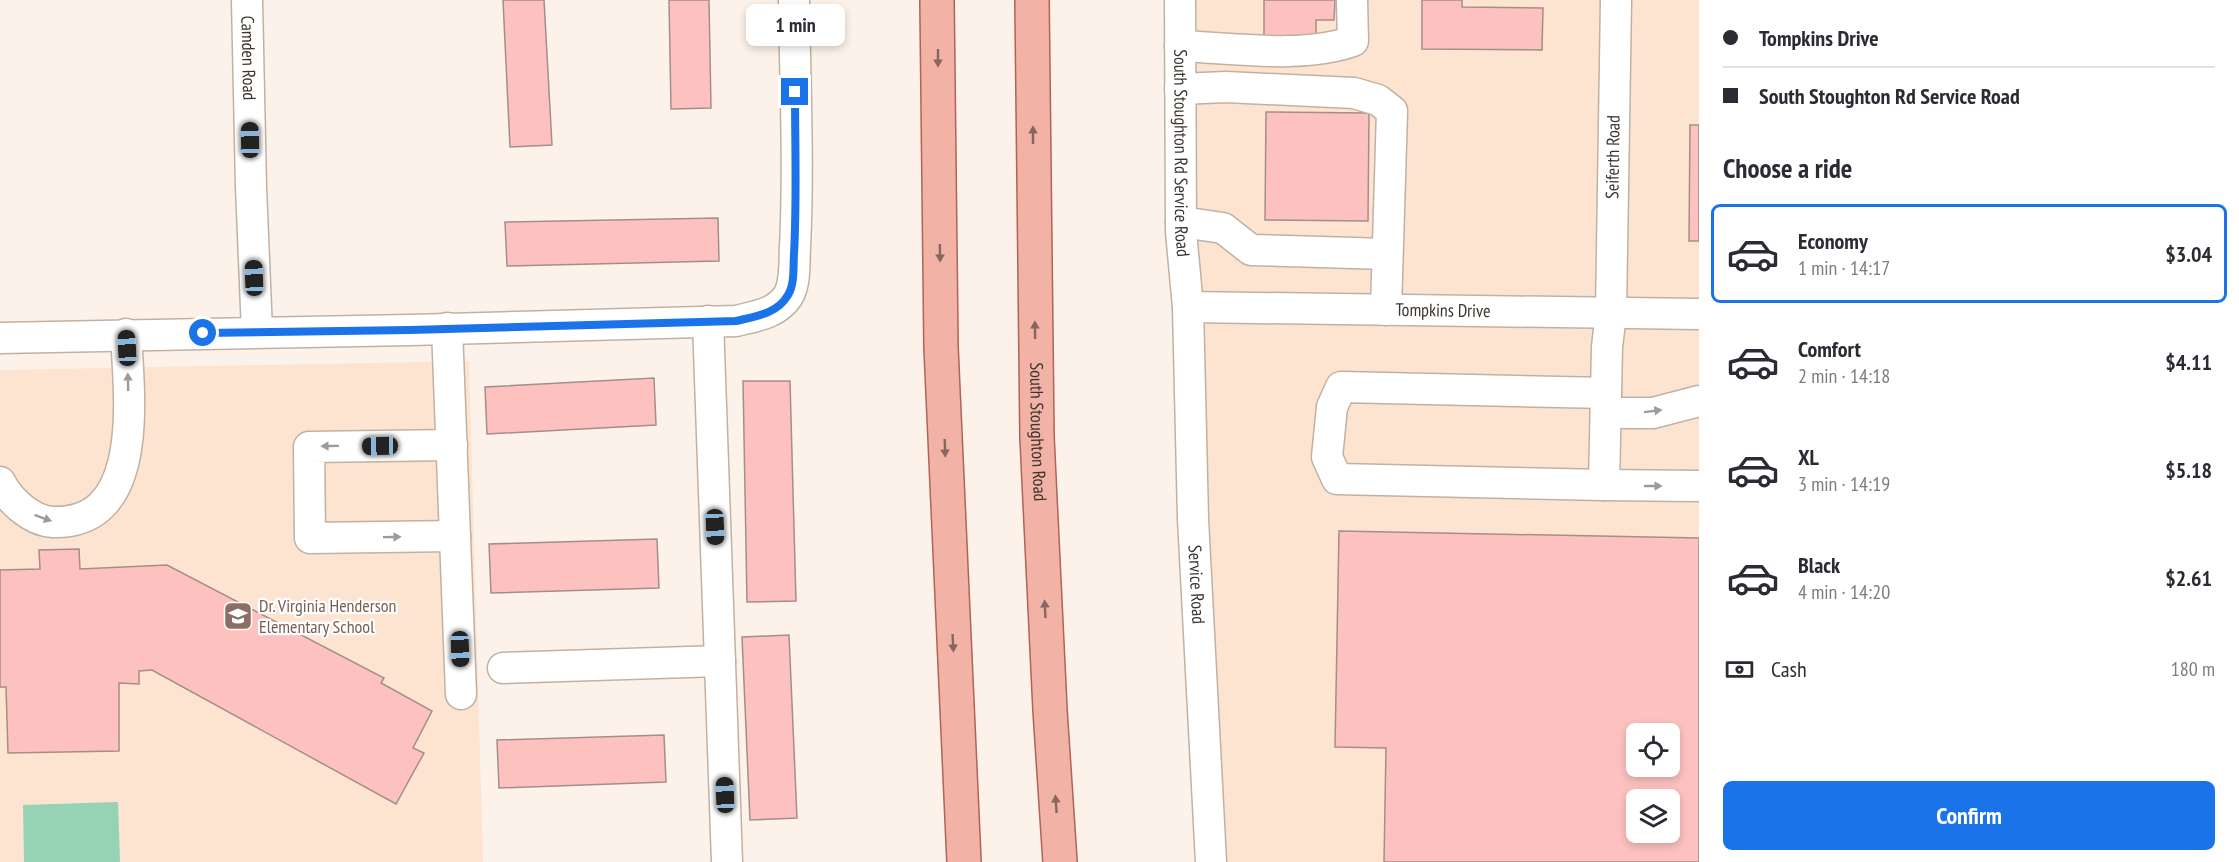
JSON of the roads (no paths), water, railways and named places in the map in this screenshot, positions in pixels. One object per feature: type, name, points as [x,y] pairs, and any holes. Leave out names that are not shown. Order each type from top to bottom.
[{"type":"main road","points":[[937,0],[941,347],[964,862]]},
{"type":"main road","name":"South Stoughton Road","points":[[1032,0],[1037,437],[1060,862]]},
{"type":"street","name":"Camden Road","points":[[248,0],[251,187],[257,332]]},
{"type":"street","points":[[0,338],[736,321],[770,312],[784,301],[793,283],[796,226],[794,0]]},
{"type":"street","name":"South Stoughton Rd Service Road","points":[[1180,0],[1181,222],[1188,307]]},
{"type":"street","points":[[1180,46],[1309,51],[1333,48],[1353,41],[1352,0]]},
{"type":"street","name":"Seiferth Road","points":[[1604,486],[1611,313],[1616,0]]},
{"type":"street","points":[[1180,89],[1226,87],[1354,93],[1377,100],[1392,111],[1386,310]]},
{"type":"street","points":[[1181,222],[1223,228],[1251,250],[1387,254]]},
{"type":"street","name":"Tompkins Drive","points":[[1188,307],[1699,314]]},
{"type":"street","name":"Service Road","points":[[1188,307],[1193,519],[1211,862]]},
{"type":"street","points":[[708,321],[727,862]]},
{"type":"street","points":[[447,328],[461,694]]},
{"type":"street","points":[[0,482],[3,489],[21,508],[46,522],[70,522],[96,512],[114,491],[124,466],[128,430],[126,334]]},
{"type":"street","points":[[1699,401],[1653,413],[1606,403],[1341,387],[1332,407],[1327,457],[1337,479],[1604,486],[1699,486]]},
{"type":"street","points":[[452,445],[309,447],[310,538],[455,536]]},
{"type":"street","points":[[503,668],[720,661]]},
{"type":"place","name":"Dr. Virginia Henderson Elementary School","points":[[238,616]]}]
